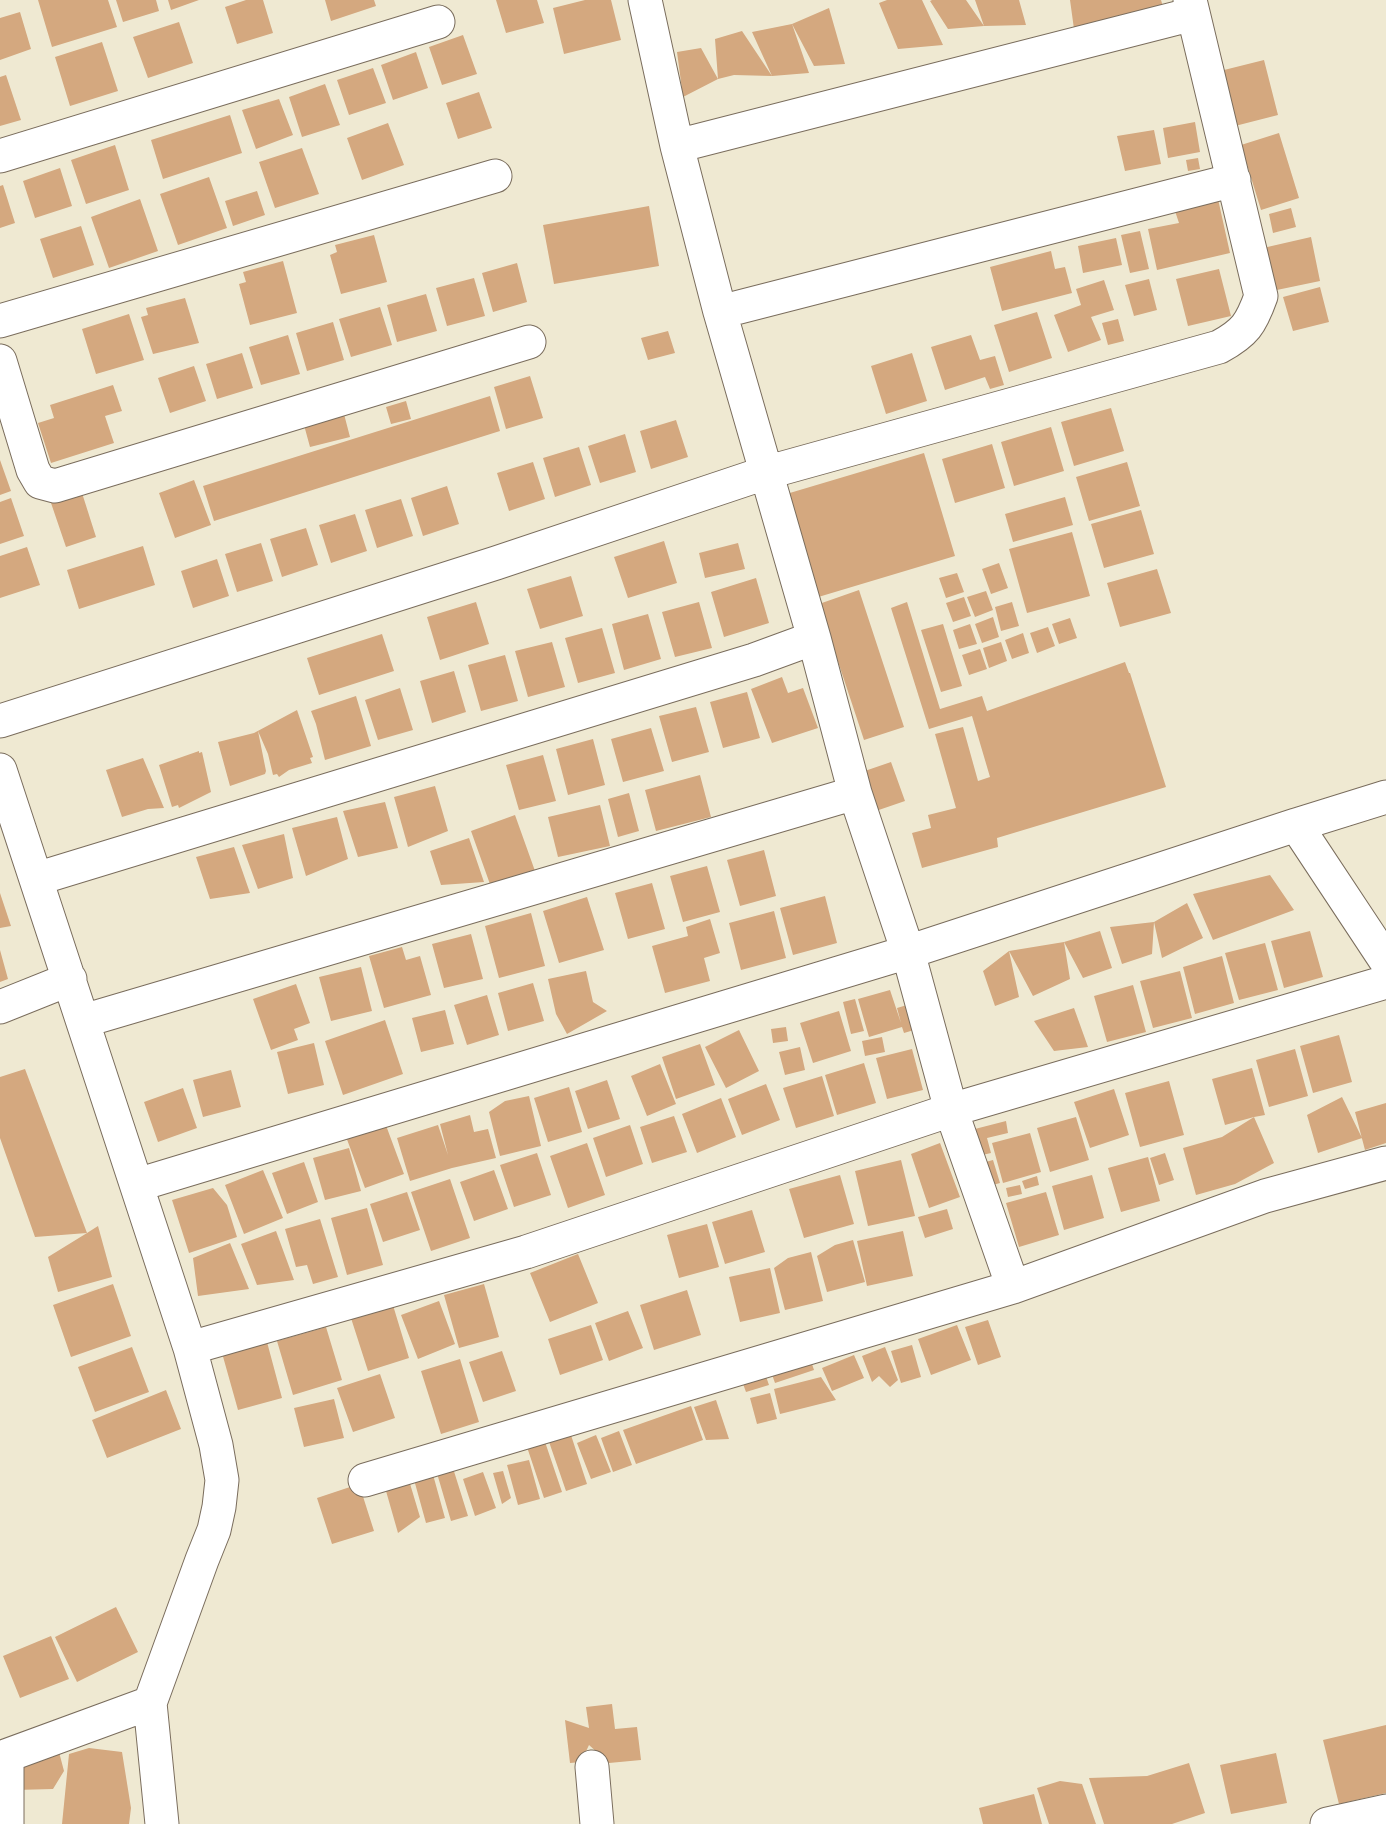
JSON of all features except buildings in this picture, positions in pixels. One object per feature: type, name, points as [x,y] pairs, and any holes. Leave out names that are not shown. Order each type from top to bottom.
[{"type":"street","points":[[645,0],[677,146],[720,312],[814,638],[855,793],[908,952],[951,1110],[1013,1287]]},
{"type":"street","points":[[0,721],[507,559],[765,473],[1219,347],[1237,337],[1248,326],[1261,296],[1191,7],[677,146]]},
{"type":"street","points":[[0,156],[438,22]]},
{"type":"street","points":[[0,321],[495,176]]},
{"type":"street","points":[[720,312],[1234,180]]},
{"type":"street","points":[[0,361],[33,470],[40,482],[55,486],[529,342]]},
{"type":"street","points":[[36,879],[754,660],[814,638]]},
{"type":"street","points":[[0,773],[70,979],[190,1348],[216,1445],[222,1480],[214,1530],[150,1703],[162,1824]]},
{"type":"street","points":[[83,1021],[855,793]]},
{"type":"street","points":[[137,1185],[908,952],[1386,797]]},
{"type":"street","points":[[1296,825],[1386,961]]},
{"type":"street","points":[[0,1007],[70,979]]},
{"type":"street","points":[[190,1348],[526,1252],[951,1110],[1386,982]]},
{"type":"street","points":[[365,1480],[1013,1287],[1265,1196],[1386,1163]]},
{"type":"street","points":[[7,1824],[4,1757],[150,1703]]},
{"type":"street","points":[[592,1767],[597,1824]]},
{"type":"street","points":[[1327,1824],[1386,1811]]}]
